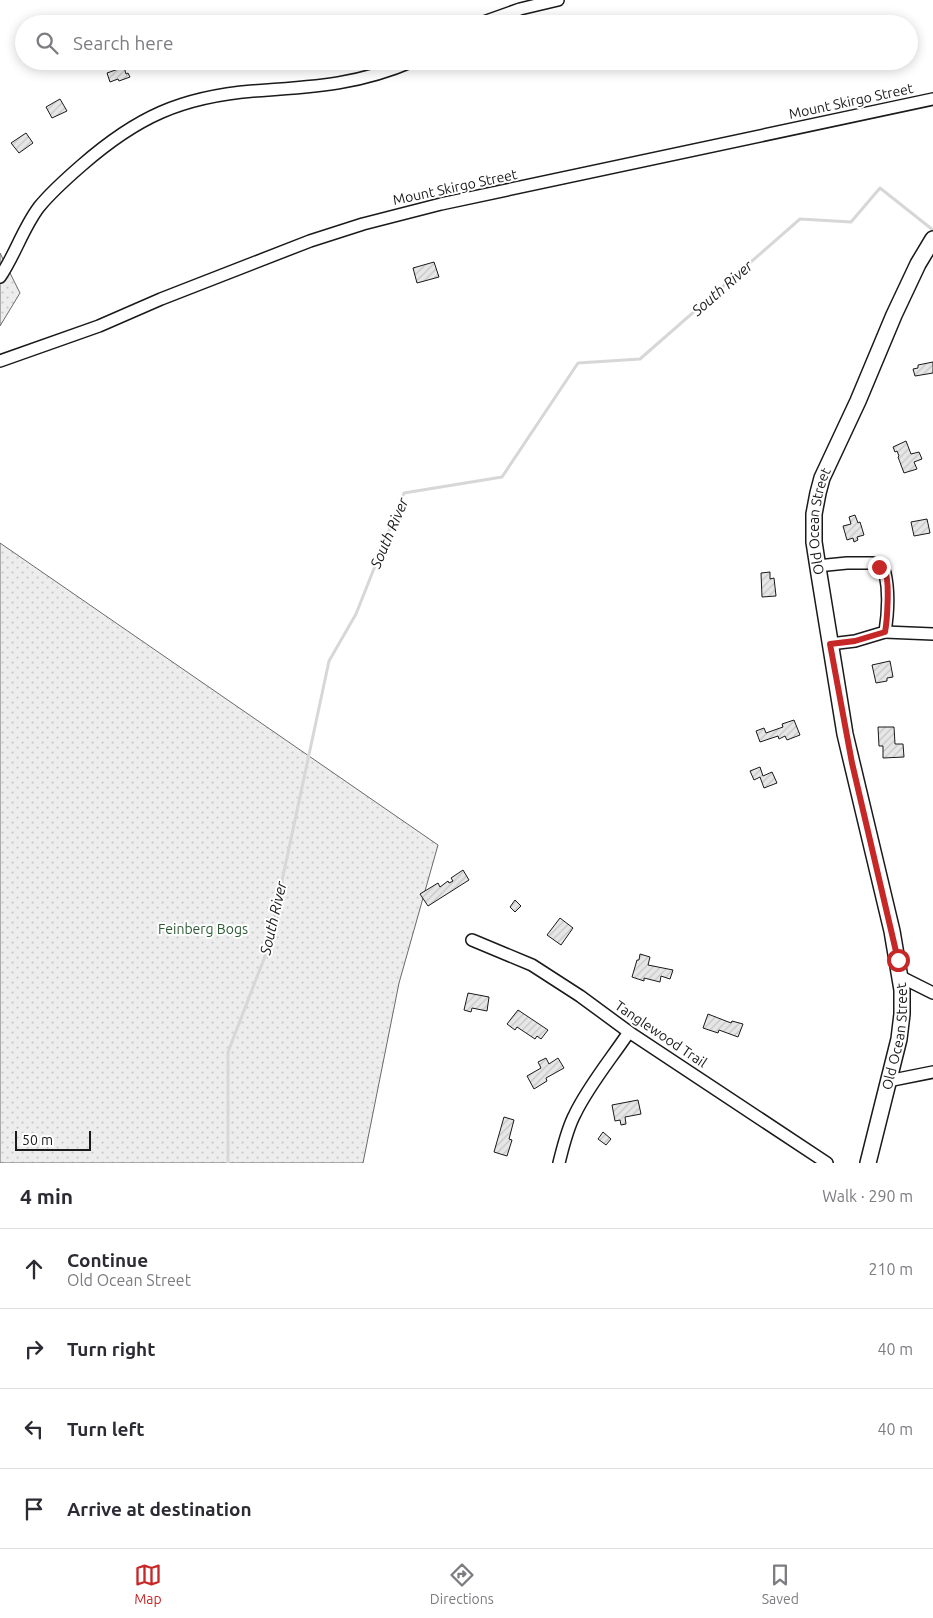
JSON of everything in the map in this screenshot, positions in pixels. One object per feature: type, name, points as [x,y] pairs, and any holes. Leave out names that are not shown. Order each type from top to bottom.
[{"type":"main road","name":"Old Ocean Street","points":[[868,1163],[899,1040],[903,1001],[890,922],[845,734],[818,566],[814,525],[816,504],[822,478],[858,401],[894,315],[918,264],[933,239]]},
{"type":"street","points":[[503,15],[558,0]]},
{"type":"street","points":[[0,277],[38,208],[53,191],[115,138],[143,120],[172,107],[192,101],[234,93],[349,82],[392,70]]},
{"type":"street","name":"Mount Skirgo Street","points":[[0,362],[99,326],[161,299],[310,241],[381,219],[450,202],[933,99]]},
{"type":"street","points":[[818,566],[873,563],[885,573],[887,602],[885,632]]},
{"type":"street","points":[[830,644],[855,641],[885,632],[933,634]]},
{"type":"street","name":"Tanglewood Trail","points":[[472,940],[532,965],[580,996],[629,1032],[827,1163]]},
{"type":"street","points":[[900,977],[933,993]]},
{"type":"street","points":[[559,1163],[574,1115],[629,1032]]},
{"type":"street","points":[[888,1081],[933,1072]]},
{"type":"green space","points":[[0,253],[20,293],[0,326]]},
{"type":"green space","name":"Feinberg Bogs","points":[[0,543],[438,845],[399,983],[363,1163],[0,1163]]},
{"type":"building","points":[[116,70],[125,70],[130,77],[110,82],[107,73]]},
{"type":"building","points":[[60,99],[67,111],[52,118],[46,107]]},
{"type":"building","points":[[26,133],[33,143],[19,153],[11,143]]},
{"type":"building","points":[[434,262],[439,277],[417,283],[413,268]]},
{"type":"building","points":[[933,362],[933,373],[915,376],[913,369],[918,368],[918,365]]},
{"type":"building","points":[[906,441],[911,454],[919,452],[922,459],[914,462],[917,469],[904,473],[897,451],[895,452],[893,447]]},
{"type":"building","points":[[855,515],[858,523],[860,522],[864,535],[857,537],[858,540],[854,542],[853,538],[847,540],[843,526],[851,524],[849,517]]},
{"type":"building","points":[[927,519],[930,533],[914,536],[911,522]]},
{"type":"building","points":[[770,572],[770,579],[774,578],[776,596],[762,597],[761,573]]},
{"type":"building","points":[[890,661],[893,677],[887,678],[887,681],[876,683],[872,665]]},
{"type":"building","points":[[794,720],[800,735],[787,740],[785,736],[779,739],[778,736],[760,742],[756,731],[764,728],[766,733],[783,727],[782,724]]},
{"type":"building","points":[[878,727],[894,727],[895,744],[903,744],[904,757],[883,758],[883,746],[879,746]]},
{"type":"building","points":[[760,767],[763,776],[772,772],[777,783],[764,788],[760,777],[754,780],[750,771]]},
{"type":"building","points":[[463,870],[469,880],[428,906],[420,894],[438,883],[440,887],[448,881],[449,883],[453,881],[451,878]]},
{"type":"building","points":[[515,900],[521,906],[515,912],[510,907]]},
{"type":"building","points":[[560,918],[573,928],[561,945],[547,935]]},
{"type":"building","points":[[640,954],[650,957],[648,965],[673,970],[670,979],[661,976],[660,982],[644,978],[644,981],[632,977]]},
{"type":"building","points":[[468,993],[489,997],[487,1011],[472,1008],[471,1012],[464,1010]]},
{"type":"building","points":[[518,1010],[548,1030],[541,1039],[537,1036],[535,1039],[517,1027],[515,1030],[507,1024]]},
{"type":"building","points":[[708,1014],[731,1023],[732,1021],[743,1024],[738,1037],[719,1030],[718,1033],[703,1028]]},
{"type":"building","points":[[546,1058],[549,1064],[558,1058],[564,1068],[546,1078],[547,1081],[534,1089],[527,1076],[541,1068],[538,1062]]},
{"type":"building","points":[[638,1100],[641,1114],[625,1117],[626,1124],[621,1125],[620,1120],[615,1121],[612,1105]]},
{"type":"building","points":[[504,1117],[514,1120],[509,1139],[512,1140],[507,1156],[494,1152]]},
{"type":"building","points":[[603,1132],[611,1139],[606,1145],[598,1139]]},
{"type":"waterway","name":"South River","points":[[228,1163],[228,1052],[267,951],[329,661],[356,614],[404,493],[502,477],[578,363],[640,359],[800,219],[851,222],[880,188],[933,230]]},
{"type":"route","points":[[879,567],[885,573],[886,580],[887,616],[885,632],[855,641],[830,644],[845,734],[898,960]]}]
